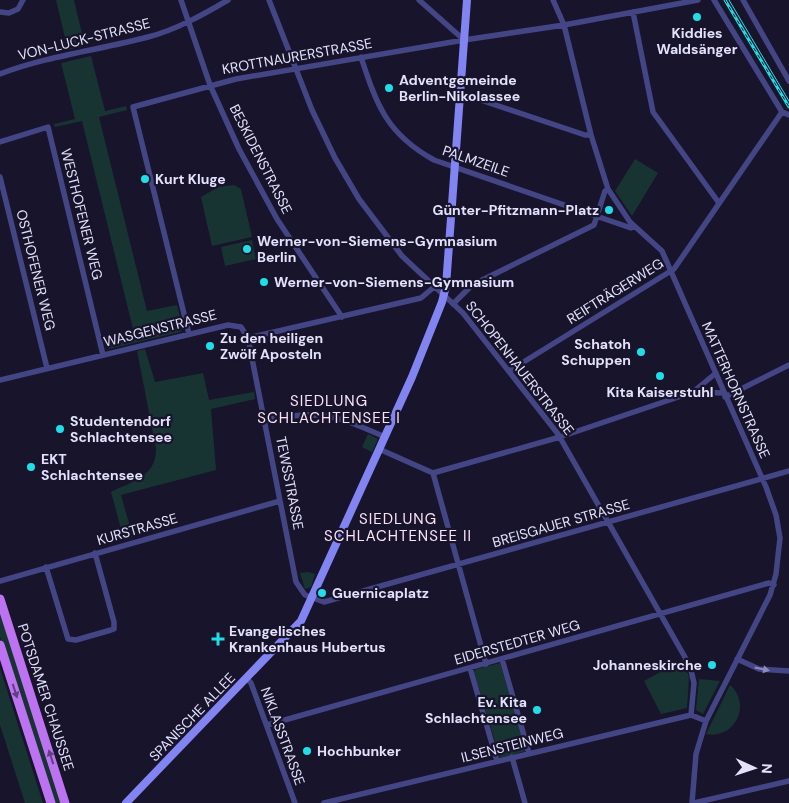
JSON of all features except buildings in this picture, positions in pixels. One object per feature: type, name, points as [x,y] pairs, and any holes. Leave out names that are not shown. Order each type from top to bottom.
[{"type":"main road","name":"SPANISCHE ALLEE","points":[[126,803],[296,627],[412,377],[444,296],[466,0]]},
{"type":"main road","name":"POTSDAMER CHAUSSEE","points":[[0,599],[65,803]]},
{"type":"main road","name":"POTSDAMER CHAUSSEE","points":[[0,645],[51,803]]},
{"type":"street","points":[[0,12],[9,13],[18,9],[22,0]]},
{"type":"street","name":"BESKIDENSTRASSE","points":[[181,0],[210,85],[231,134],[256,183],[282,227],[342,317]]},
{"type":"street","name":"VON-LUCK-STRASSE","points":[[0,74],[38,62],[150,37],[188,21],[228,0]]},
{"type":"street","name":"SCHOPENHAUERSTRASSE","points":[[268,0],[295,69],[335,158],[360,199],[398,251],[453,304],[560,437],[694,676],[691,715]]},
{"type":"street","points":[[419,0],[464,40]]},
{"type":"street","name":"MATTERHORNSTRASSE","points":[[553,0],[564,25],[591,135],[608,189],[620,209],[634,226],[658,246],[672,272],[773,505],[779,532],[780,558],[774,585],[706,721],[696,754],[693,803]]},
{"type":"street","name":"KROTTNAURERSTRASSE","points":[[189,334],[132,106],[210,85],[295,69],[564,25],[698,0]]},
{"type":"street","points":[[714,0],[782,112],[789,115]]},
{"type":"street","points":[[743,0],[789,81]]},
{"type":"street","points":[[633,12],[653,112],[719,203]]},
{"type":"street","name":"PALMZEILE","points":[[361,57],[378,107],[394,130],[418,151],[454,167],[631,228],[634,226]]},
{"type":"street","points":[[460,93],[585,135],[591,135]]},
{"type":"street","name":"REIFTRÄGERWEG","points":[[508,372],[672,272],[782,112]]},
{"type":"street","name":"WESTHOFENER WEG","points":[[0,142],[48,128],[103,355]]},
{"type":"street","name":"OSTHOFENER WEG","points":[[0,177],[47,368]]},
{"type":"street","points":[[453,304],[472,285],[594,225],[605,191],[608,189]]},
{"type":"street","points":[[248,338],[421,298],[434,287]]},
{"type":"street","name":"WASGENSTRASSE","points":[[0,378],[232,324],[244,329],[248,338]]},
{"type":"street","name":"TEWSSTRASSE","points":[[248,338],[296,582],[302,592],[311,598]]},
{"type":"street","points":[[693,392],[724,395],[789,365]]},
{"type":"street","points":[[380,449],[432,473],[560,437],[693,392],[716,373]]},
{"type":"street","points":[[264,420],[306,414],[328,416],[348,421],[385,437]]},
{"type":"street","name":"BREISGAUER STRASSE","points":[[311,598],[330,602],[789,472]]},
{"type":"street","points":[[432,473],[486,664]]},
{"type":"street","name":"KURSTRASSE","points":[[0,581],[280,501]]},
{"type":"street","points":[[46,567],[68,639],[76,640],[103,632],[115,626],[96,553]]},
{"type":"street","name":"EIDERSTEDTER WEG","points":[[267,725],[770,583],[774,585]]},
{"type":"street","points":[[502,659],[529,753]]},
{"type":"street","points":[[737,659],[759,669],[789,671]]},
{"type":"street","points":[[470,668],[496,761]]},
{"type":"street","name":"NIKLASSTRASSE","points":[[247,679],[251,683],[295,803]]},
{"type":"street","points":[[691,715],[706,721]]},
{"type":"street","name":"ILSENSTEINWEG","points":[[324,803],[691,715]]},
{"type":"street","points":[[512,757],[525,803]]},
{"type":"street","points":[[693,803],[789,781]]},
{"type":"green space","points":[[56,0],[74,0],[85,46],[68,50]]},
{"type":"green space","points":[[91,56],[105,111],[126,106],[127,110],[99,117],[147,311],[177,305],[183,328],[180,332],[109,349],[105,341],[134,333],[82,121],[55,127],[54,124],[75,119],[61,63]]},
{"type":"green space","points":[[635,159],[658,173],[632,216],[615,191]]},
{"type":"green space","points":[[234,185],[241,189],[252,237],[212,246],[201,197],[218,187]]},
{"type":"green space","points":[[252,240],[256,259],[225,266],[221,247]]},
{"type":"green space","points":[[145,349],[155,382],[203,373],[209,400],[254,392],[255,399],[211,409],[216,470],[121,495],[133,537],[124,540],[111,492],[142,477],[148,472],[155,458],[156,448],[137,351]]},
{"type":"green space","points":[[368,434],[378,439],[372,452],[362,447]]},
{"type":"green space","points":[[308,572],[315,574],[311,587],[305,589],[300,573]]},
{"type":"green space","points":[[0,606],[63,803],[53,803],[0,637]]},
{"type":"green space","points":[[682,660],[689,677],[687,708],[661,714],[644,681]]},
{"type":"green space","points":[[500,663],[526,751],[500,758],[474,672],[476,669]]},
{"type":"green space","points":[[0,668],[43,803],[25,803],[0,725]]},
{"type":"green space","points":[[699,679],[720,681],[703,714],[696,710]]},
{"type":"green space","points":[[730,685],[740,702],[737,719],[725,732],[706,734]]},
{"type":"tram line","points":[[729,0],[789,101]]},
{"type":"railway","points":[[725,0],[789,107]]},
{"type":"place","name":"Kiddies Waldsänger","points":[[697,17]]},
{"type":"place","name":"Adventgemeinde Berlin-Nikolassee","points":[[389,88]]},
{"type":"place","name":"Kurt Kluge","points":[[145,179]]},
{"type":"place","name":"Günter-Pfitzmann-Platz","points":[[609,210]]},
{"type":"place","name":"Werner-von-Siemens-Gymnasium Berlin","points":[[247,249]]},
{"type":"place","name":"Werner-von-Siemens-Gymnasium","points":[[264,282]]},
{"type":"place","name":"Zu den heiligen Zwölf Aposteln","points":[[210,346]]},
{"type":"place","name":"Schatoh Schuppen","points":[[641,352]]},
{"type":"place","name":"Kita Kaiserstuhl","points":[[660,376]]},
{"type":"place","name":"Studentendorf Schlachtensee","points":[[60,429]]},
{"type":"place","name":"EKT Schlachtensee","points":[[31,467]]},
{"type":"place","name":"Guernicaplatz","points":[[322,593]]},
{"type":"place","name":"Evangelisches Krankenhaus Hubertus","points":[[218,639]]},
{"type":"place","name":"Johanneskirche","points":[[712,665]]},
{"type":"place","name":"Ev. Kita Schlachtensee","points":[[537,710]]},
{"type":"place","name":"Hochbunker","points":[[307,751]]},
{"type":"district","name":"SIEDLUNG SCHLACHTENSEE I","points":[[329,410]]},
{"type":"district","name":"SIEDLUNG SCHLACHTENSEE II","points":[[398,528]]}]
